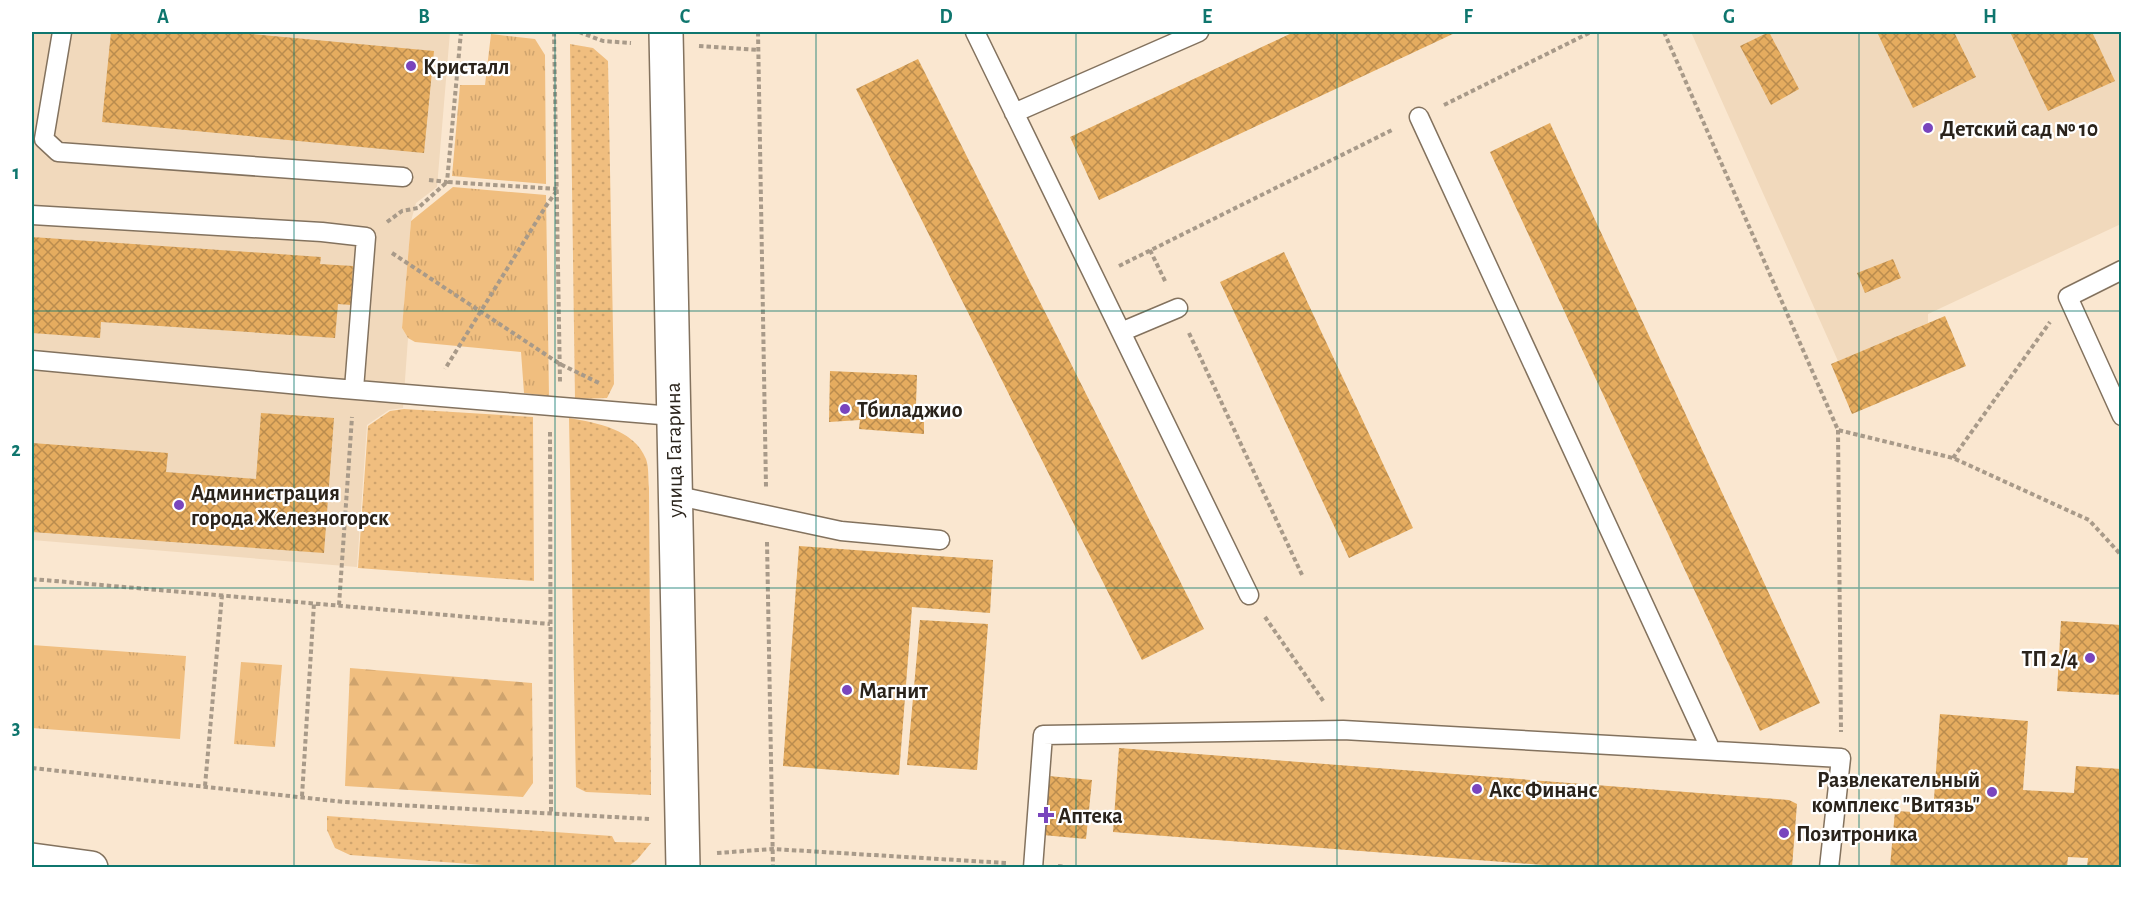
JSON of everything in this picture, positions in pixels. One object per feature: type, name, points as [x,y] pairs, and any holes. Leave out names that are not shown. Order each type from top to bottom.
[{"type":"main road","name":"улица Гагарина","points":[[666,32],[683,862]]},
{"type":"main road","points":[[32,860],[91,867]]},
{"type":"lane","points":[[62,32],[38,139],[58,152],[403,177]]},
{"type":"lane","points":[[975,32],[1249,594]]},
{"type":"lane","points":[[1014,113],[1199,32]]},
{"type":"lane","points":[[1419,117],[1712,750]]},
{"type":"lane","points":[[32,215],[311,231],[366,237],[354,389]]},
{"type":"lane","points":[[2121,270],[2068,297],[2121,416]]},
{"type":"lane","points":[[1121,332],[1178,308]]},
{"type":"lane","points":[[32,360],[673,416]]},
{"type":"lane","points":[[674,495],[841,531],[940,540]]},
{"type":"lane","points":[[1033,866],[1043,735],[1343,730],[1841,758],[1829,867]]},
{"type":"path","points":[[460,32],[447,182],[418,207],[402,211],[366,237],[560,364],[594,379],[638,412]]},
{"type":"path","points":[[758,32],[766,491]]},
{"type":"path","points":[[1094,278],[1591,32]]},
{"type":"path","points":[[1664,32],[1838,430],[1841,758]]},
{"type":"path","points":[[402,211],[403,177],[558,189],[429,395]]},
{"type":"path","points":[[1150,250],[1303,577]]},
{"type":"path","points":[[1953,458],[2068,297]]},
{"type":"path","points":[[339,605],[354,389]]},
{"type":"path","points":[[1838,430],[1953,458],[2089,520],[2121,556]]},
{"type":"path","points":[[767,539],[773,867]]},
{"type":"path","points":[[32,579],[550,624]]},
{"type":"path","points":[[1249,594],[1343,730]]},
{"type":"path","points":[[205,786],[222,595]]},
{"type":"path","points":[[302,796],[314,603]]},
{"type":"path","points":[[32,768],[344,802],[655,820],[683,862],[773,849],[1075,867]]},
{"type":"shaded area","name":"Администрация города Железногорск","points":[[32,32],[450,32],[437,187],[416,203],[411,221],[402,328],[408,338],[403,408],[389,410],[367,425],[357,567],[32,540]]},
{"type":"shaded area","name":"Детский сад № 10","points":[[1691,32],[2121,32],[2121,224],[1928,314],[1928,323],[1838,361]]},
{"type":"green space","points":[[491,34],[535,39],[545,55],[546,184],[452,176],[460,85],[485,85]]},
{"type":"green space","points":[[570,44],[593,48],[608,61],[614,384],[607,398],[575,399]]},
{"type":"green space","points":[[453,187],[546,195],[549,396],[524,393],[521,352],[415,342],[408,338],[402,328],[411,221]]},
{"type":"green space","points":[[404,409],[533,417],[534,581],[358,568],[368,426],[390,411]]},
{"type":"green space","points":[[569,418],[603,425],[624,434],[640,449],[647,462],[651,795],[586,792],[576,787]]},
{"type":"green space","points":[[32,645],[186,656],[180,739],[32,728]]},
{"type":"green space","points":[[241,662],[282,665],[275,747],[234,744]]},
{"type":"green space","points":[[350,668],[532,683],[533,783],[523,797],[345,786]]},
{"type":"green space","points":[[327,816],[612,836],[615,842],[651,843],[637,860],[626,868],[510,867],[350,855],[335,848],[327,830]]},
{"type":"building","points":[[111,32],[230,32],[434,51],[424,153],[102,122]]},
{"type":"building","points":[[1294,32],[1457,32],[1099,200],[1070,137]]},
{"type":"building","points":[[1769,32],[1799,89],[1771,105],[1740,46]]},
{"type":"building","points":[[1877,32],[1954,32],[1976,77],[1913,108]]},
{"type":"building","points":[[2010,32],[2092,32],[2115,81],[2048,111]]},
{"type":"building","points":[[918,59],[1204,629],[1142,660],[856,89]]},
{"type":"building","points":[[1550,123],[1820,703],[1760,731],[1490,152]]},
{"type":"building","points":[[32,237],[321,257],[320,264],[353,266],[351,305],[338,304],[335,338],[101,322],[100,338],[32,333]]},
{"type":"building","points":[[1284,252],[1413,528],[1349,558],[1220,282]]},
{"type":"building","points":[[1893,259],[1901,278],[1865,293],[1857,273]]},
{"type":"building","points":[[1945,316],[1966,366],[1852,414],[1831,364]]},
{"type":"building","points":[[830,371],[917,375],[916,404],[924,404],[924,434],[859,429],[860,420],[829,422]]},
{"type":"building","name":"Администрация города Железногорск","points":[[261,413],[334,418],[324,553],[32,532],[32,443],[168,453],[166,472],[256,479]]},
{"type":"building","name":"Магнит","points":[[799,546],[993,560],[990,613],[912,607],[899,775],[783,766]]},
{"type":"building","points":[[920,620],[988,624],[977,770],[907,765]]},
{"type":"building","name":"ТП 2/4","points":[[2061,621],[2121,625],[2121,695],[2057,691]]},
{"type":"building","name":"Развлекательный комплекс \"Витязь\"","points":[[1940,714],[2028,721],[2023,790],[2074,793],[2076,766],[2121,769],[2121,867],[2087,867],[2088,858],[2068,857],[2067,867],[1890,867],[1895,811],[1933,813]]},
{"type":"building","points":[[1119,748],[1789,800],[1797,804],[1792,867],[1569,867],[1113,832]]},
{"type":"building","points":[[1049,776],[1092,780],[1086,839],[1043,835]]},
{"type":"place","name":"Кристалл","points":[[411,66]]},
{"type":"place","name":"Детский сад № 10","points":[[1928,128]]},
{"type":"place","name":"Тбиладжио","points":[[845,409]]},
{"type":"place","name":"Администрация города Железногорск","points":[[179,505]]},
{"type":"place","name":"ТП 2/4","points":[[2090,658]]},
{"type":"place","name":"Магнит","points":[[847,690]]},
{"type":"place","name":"Акс Финанс","points":[[1477,789]]},
{"type":"place","name":"Развлекательный комплекс \"Витязь\"","points":[[1992,792]]},
{"type":"place","name":"Аптека","points":[[1046,815]]},
{"type":"place","name":"Позитроника","points":[[1784,833]]}]
